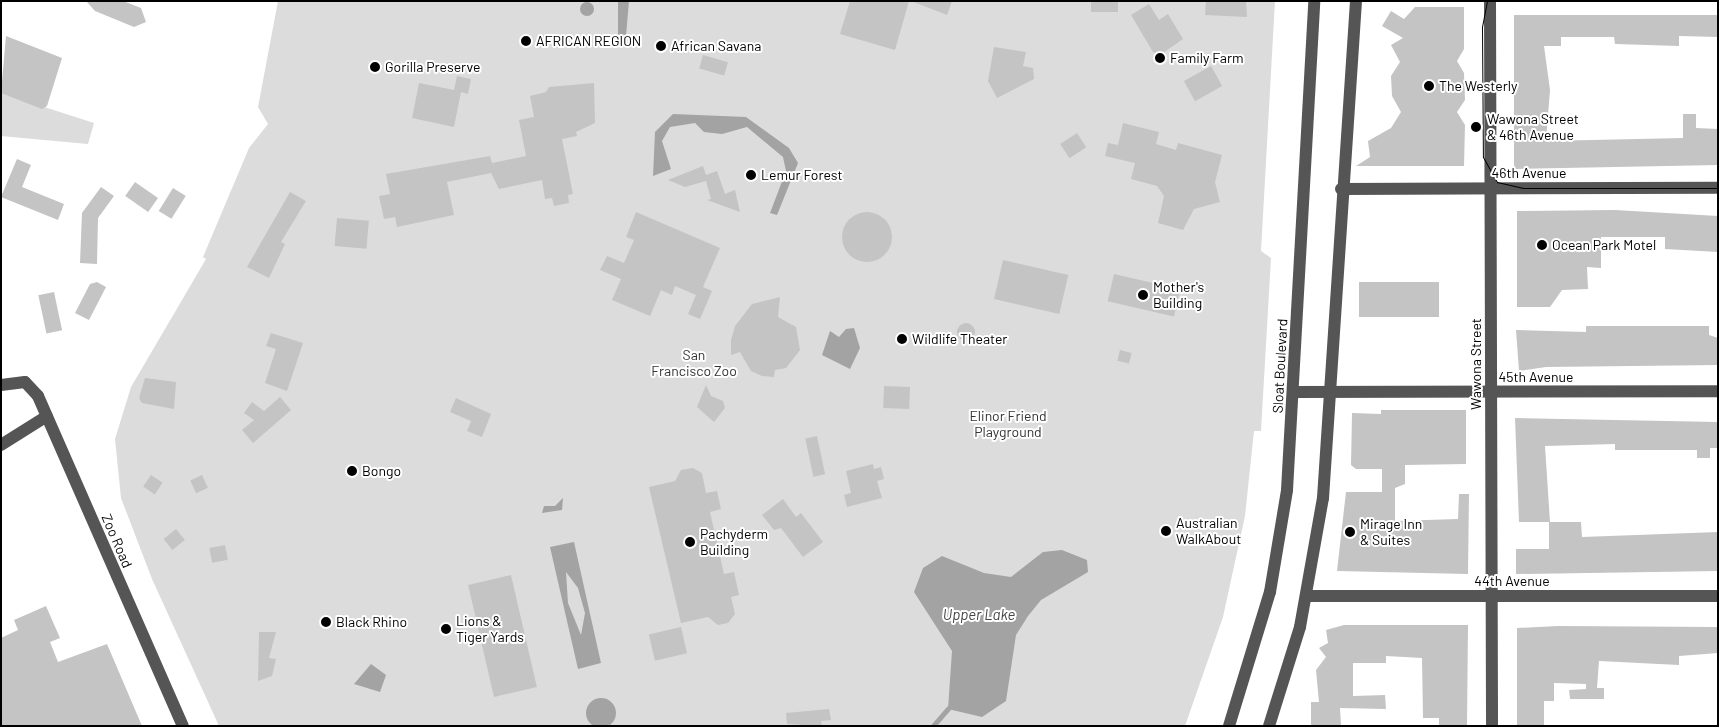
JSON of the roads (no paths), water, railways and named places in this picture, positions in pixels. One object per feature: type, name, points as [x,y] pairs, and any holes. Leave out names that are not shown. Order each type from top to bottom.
[{"type":"street","name":"Sloat Boulevard","points":[[1229,726],[1257,644],[1276,563],[1287,490],[1294,392],[1314,1]]},
{"type":"street","points":[[1269,726],[1307,596],[1323,498],[1341,189],[1356,1]]},
{"type":"street","name":"Wawona Street","points":[[1490,1],[1492,726]]},
{"type":"street","name":"46th Avenue","points":[[1341,189],[1718,188]]},
{"type":"street","name":"Zoo Road","points":[[1,385],[15,381],[29,385],[47,416],[183,726]]},
{"type":"street","name":"45th Avenue","points":[[1294,392],[1718,391]]},
{"type":"street","points":[[1,445],[47,416]]},
{"type":"street","name":"44th Avenue","points":[[1307,596],[1718,596]]},
{"type":"water","points":[[618,1],[629,1],[626,36],[618,36]]},
{"type":"water","points":[[584,2],[590,2],[594,9],[590,16],[584,16],[580,12],[580,6]]},
{"type":"water","points":[[673,114],[746,117],[789,148],[798,163],[777,215],[770,213],[786,171],[783,157],[747,127],[722,134],[704,132],[695,123],[670,127],[662,141],[671,169],[653,176],[655,132]]},
{"type":"water","points":[[854,328],[860,348],[850,369],[822,355],[830,331],[839,337],[846,329]]},
{"type":"water","points":[[563,498],[562,510],[542,513],[544,506],[555,506]]},
{"type":"water","points":[[574,542],[601,663],[578,669],[550,547]],"holes":[[[566,572],[578,588],[585,613],[581,635],[568,603]]]},
{"type":"water","name":"Upper Lake","points":[[1062,550],[1087,560],[1088,572],[1041,600],[1028,616],[1016,635],[1006,701],[982,717],[948,709],[952,651],[914,592],[923,568],[942,556],[984,573],[1011,577],[1043,552]]},
{"type":"water","points":[[371,664],[386,675],[380,692],[354,684]]},
{"type":"water","points":[[601,698],[612,702],[616,713],[612,724],[601,728],[590,724],[586,713],[590,702]]},
{"type":"waterway","points":[[933,726],[948,709]]},
{"type":"tram line","points":[[1487,1],[1482,26],[1483,157],[1497,182],[1523,188],[1718,188]]},
{"type":"place","name":"AFRICAN REGION","points":[[526,41]]},
{"type":"place","name":"African Savana","points":[[661,46]]},
{"type":"place","name":"Family Farm","points":[[1160,58]]},
{"type":"place","name":"Gorilla Preserve","points":[[375,67]]},
{"type":"place","name":"The Westerly","points":[[1429,86]]},
{"type":"place","name":"Wawona Street & 46th Avenue","points":[[1476,127]]},
{"type":"place","name":"Lemur Forest","points":[[751,175]]},
{"type":"place","name":"Ocean Park Motel","points":[[1542,245]]},
{"type":"place","name":"Mother's Building","points":[[1143,295]]},
{"type":"place","name":"Wildlife Theater","points":[[902,339]]},
{"type":"place","name":"Bongo","points":[[352,471]]},
{"type":"place","name":"Australian WalkAbout","points":[[1166,531]]},
{"type":"place","name":"Mirage Inn & Suites","points":[[1350,532]]},
{"type":"place","name":"Pachyderm Building","points":[[690,542]]},
{"type":"place","name":"Black Rhino","points":[[326,622]]},
{"type":"place","name":"Lions & Tiger Yards","points":[[446,629]]},
{"type":"park label","name":"San Francisco Zoo","points":[[694,364]]},
{"type":"park label","name":"Elinor Friend Playground","points":[[1008,424]]}]
